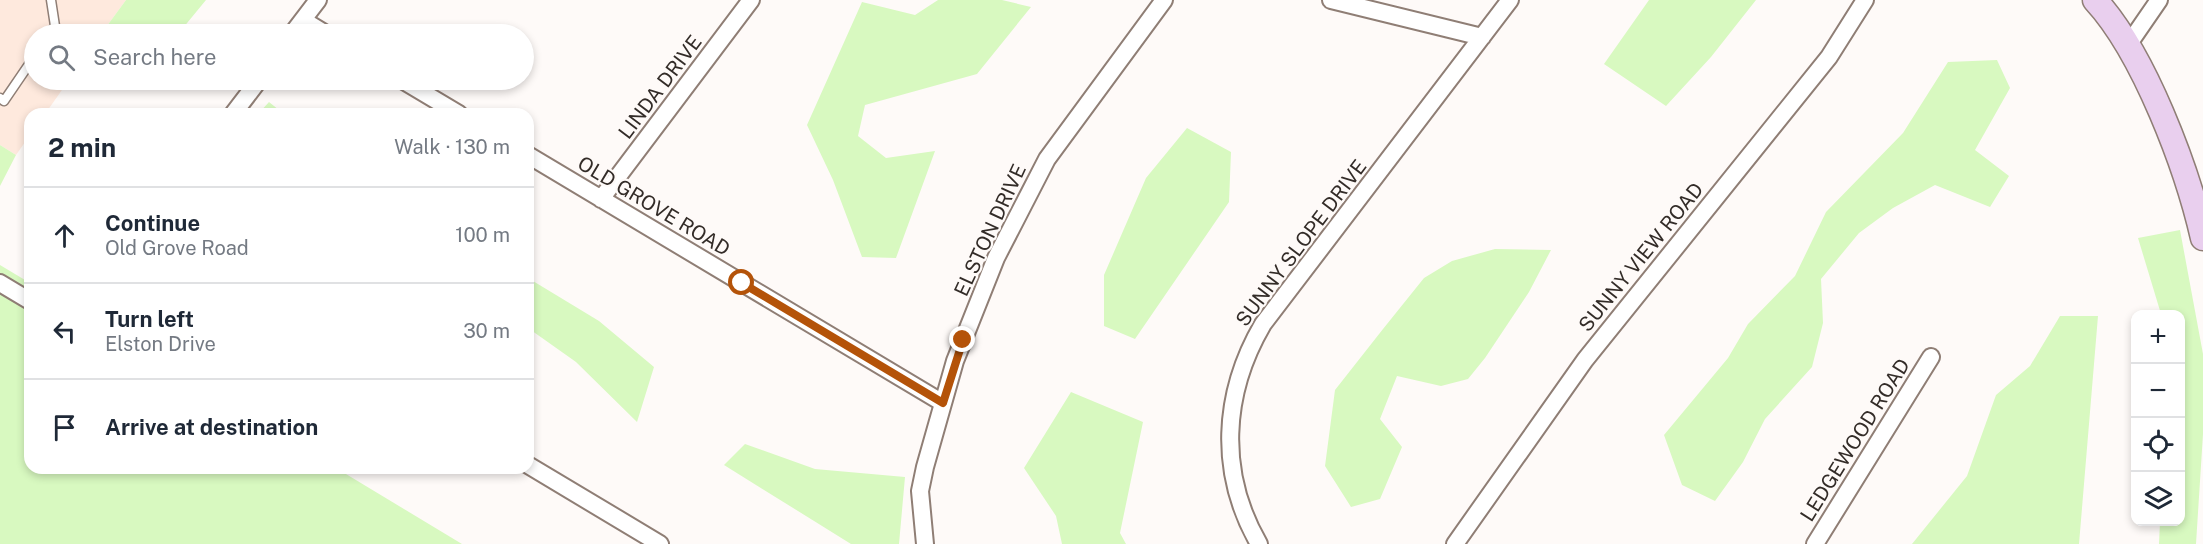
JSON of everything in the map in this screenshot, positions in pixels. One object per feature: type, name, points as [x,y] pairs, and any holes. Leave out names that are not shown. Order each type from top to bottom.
[{"type":"main road","points":[[2095,0],[2128,45],[2174,148],[2203,238]]},
{"type":"street","points":[[300,24],[318,0]]},
{"type":"street","name":"LINDA DRIVE","points":[[602,199],[751,0]]},
{"type":"street","name":"ELSTON DRIVE","points":[[925,544],[920,491],[955,361],[996,258],[1047,159],[1164,0]]},
{"type":"street","points":[[1331,0],[1482,37]]},
{"type":"street","name":"SUNNY SLOPE DRIVE","points":[[1259,544],[1236,490],[1230,447],[1232,404],[1243,362],[1263,324],[1510,0]]},
{"type":"street","name":"SUNNY VIEW ROAD","points":[[1455,544],[1585,360],[1829,57],[1865,0]]},
{"type":"street","points":[[2128,45],[2159,0]]},
{"type":"street","points":[[303,20],[310,24]]},
{"type":"street","points":[[238,108],[251,90]]},
{"type":"street","points":[[419,90],[449,108]]},
{"type":"street","name":"OLD GROVE ROAD","points":[[534,159],[943,403]]},
{"type":"street","points":[[0,283],[24,297]]},
{"type":"street","name":"LEDGEWOOD ROAD","points":[[1815,544],[1931,357]]},
{"type":"street","points":[[534,469],[660,544]]},
{"type":"lane","points":[[51,0],[55,24]]},
{"type":"lane","points":[[0,98],[4,101],[24,72]]},
{"type":"shaded area","points":[[0,0],[126,0],[108,24],[24,24],[24,90],[62,90],[49,108],[24,108],[24,144],[16,155],[0,145]]},
{"type":"green space","points":[[126,0],[206,0],[186,24],[108,24]]},
{"type":"green space","points":[[938,0],[1002,0],[1031,7],[977,74],[865,105],[858,136],[886,158],[935,151],[896,258],[862,257],[833,180],[807,125],[862,2],[915,15]]},
{"type":"green space","points":[[1649,0],[1756,0],[1711,57],[1666,106],[1604,64]]},
{"type":"green space","points":[[1997,60],[2010,88],[1975,150],[2009,176],[1990,207],[1935,185],[1893,208],[1859,233],[1821,279],[1823,323],[1812,367],[1765,419],[1743,462],[1715,501],[1682,485],[1664,435],[1728,358],[1748,324],[1795,276],[1826,212],[1903,133],[1948,62]]},
{"type":"green space","points":[[269,102],[276,108],[264,108]]},
{"type":"green space","points":[[1187,128],[1231,152],[1229,202],[1135,339],[1104,326],[1104,275],[1146,178]]},
{"type":"green space","points":[[0,145],[16,155],[0,186]]},
{"type":"green space","points":[[2180,230],[2203,354],[2203,434],[2196,544],[2159,544],[2160,526],[2185,526],[2185,310],[2160,310],[2138,238]]},
{"type":"green space","points":[[1495,249],[1551,250],[1529,292],[1485,358],[1468,379],[1441,386],[1397,376],[1380,419],[1402,447],[1380,499],[1351,507],[1325,466],[1335,390],[1424,278],[1452,261]]},
{"type":"green space","points":[[0,265],[24,279],[24,474],[346,474],[462,544],[0,544]]},
{"type":"green space","points":[[534,282],[599,321],[654,367],[637,422],[576,362],[534,332]]},
{"type":"green space","points":[[2060,316],[2098,316],[2079,544],[1912,544],[1967,476],[1996,395],[2030,366]]},
{"type":"green space","points":[[1071,392],[1143,422],[1120,533],[1126,544],[1062,544],[1056,516],[1024,468]]},
{"type":"green space","points":[[745,444],[815,469],[905,477],[899,544],[851,544],[724,465]]},
{"type":"route","points":[[742,283],[943,403],[963,340]]}]
